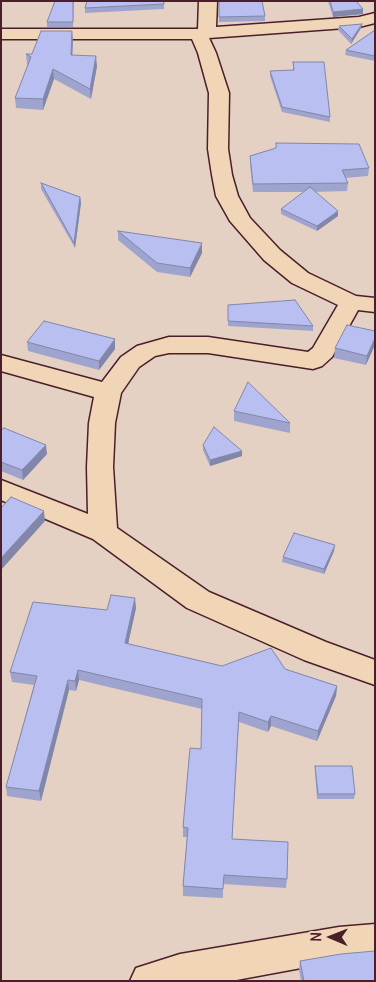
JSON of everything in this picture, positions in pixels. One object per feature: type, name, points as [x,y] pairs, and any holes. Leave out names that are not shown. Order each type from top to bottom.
[{"type":"street","points":[[103,532],[100,467],[102,423],[108,392],[130,362],[146,351],[168,345],[208,345],[313,361],[323,352],[363,304],[300,278],[272,256],[242,221],[227,196],[218,149],[219,93],[203,33],[208,1]]},
{"type":"street","points":[[1,34],[203,33],[359,22],[375,18]]},
{"type":"street","points":[[1,363],[108,392]]},
{"type":"street","points":[[1,489],[103,532],[198,600],[315,651],[375,673]]},
{"type":"street","points":[[149,981],[180,972],[339,944],[375,941]]},
{"type":"building","points":[[55,1],[73,1],[73,22],[47,22]]},
{"type":"building","points":[[87,1],[164,1],[164,4],[85,8]]},
{"type":"building","points":[[219,1],[262,1],[265,16],[219,17]]},
{"type":"building","points":[[330,1],[356,1],[363,9],[333,12]]},
{"type":"building","points":[[362,24],[352,39],[339,26]]},
{"type":"building","points":[[375,30],[375,56],[346,50]]},
{"type":"building","points":[[41,31],[72,31],[71,55],[96,56],[90,89],[53,69],[43,99],[15,98],[31,57],[26,54],[32,54]]},
{"type":"building","points":[[293,62],[324,62],[330,117],[282,107],[270,71],[294,70]]},
{"type":"building","points":[[276,143],[359,144],[369,168],[342,170],[348,183],[253,184],[250,156],[276,148]]},
{"type":"building","points":[[41,183],[80,197],[74,243]]},
{"type":"building","points":[[310,187],[338,211],[317,226],[281,209]]},
{"type":"building","points":[[118,231],[202,243],[190,268],[157,263]]},
{"type":"building","points":[[295,300],[313,326],[228,321],[228,305]]},
{"type":"building","points":[[44,321],[115,339],[99,361],[27,342]]},
{"type":"building","points":[[347,325],[375,331],[375,338],[367,356],[335,348]]},
{"type":"building","points":[[248,382],[290,423],[234,411]]},
{"type":"building","points":[[214,427],[242,451],[210,460],[203,445]]},
{"type":"building","points":[[4,428],[46,445],[22,470],[1,462],[1,430]]},
{"type":"building","points":[[11,497],[44,511],[1,558],[1,508]]},
{"type":"building","points":[[294,533],[335,545],[324,569],[283,557]]},
{"type":"building","points":[[111,595],[135,598],[125,643],[222,666],[271,648],[285,669],[337,686],[318,731],[271,716],[268,722],[239,712],[232,839],[288,842],[287,879],[224,875],[223,889],[183,886],[188,828],[183,827],[190,748],[201,749],[202,699],[78,670],[75,681],[68,680],[39,791],[6,787],[37,676],[10,672],[33,602],[107,610]]},
{"type":"building","points":[[315,766],[352,766],[355,794],[318,794]]},
{"type":"building","points":[[375,951],[375,981],[304,981],[300,961],[341,954]]}]
